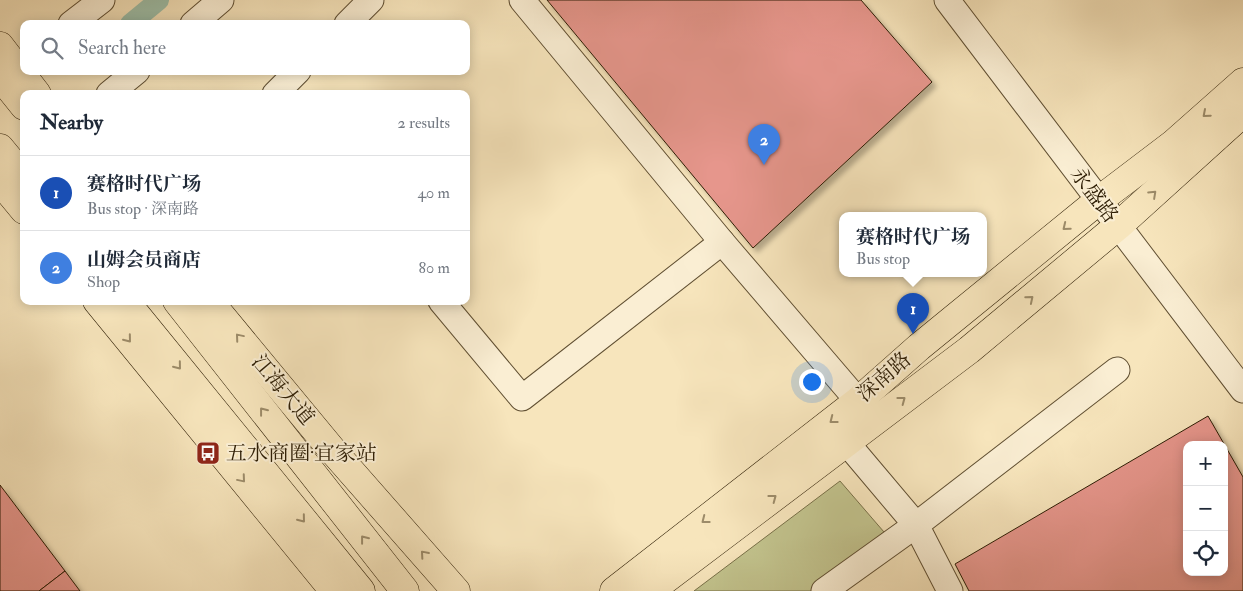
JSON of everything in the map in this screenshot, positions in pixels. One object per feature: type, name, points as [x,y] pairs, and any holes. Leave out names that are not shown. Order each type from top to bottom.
[{"type":"main road","points":[[10,62],[20,74]]},
{"type":"main road","points":[[10,62],[20,93]]},
{"type":"main road","points":[[21,75],[34,90]]},
{"type":"main road","name":"深南路","points":[[614,591],[858,401],[919,347],[1098,200],[1173,144],[1243,82]]},
{"type":"main road","name":"深南路","points":[[650,591],[970,350],[1118,226],[1243,113]]},
{"type":"main road","points":[[0,148],[20,172]]},
{"type":"main road","points":[[0,181],[20,205]]},
{"type":"main road","points":[[100,305],[334,591]]},
{"type":"main road","points":[[128,305],[361,591]]},
{"type":"main road","points":[[180,305],[405,591]]},
{"type":"main road","name":"江海大道","points":[[212,305],[333,451],[456,591]]},
{"type":"street","points":[[76,20],[102,0]]},
{"type":"street","points":[[198,20],[221,0]]},
{"type":"street","points":[[351,20],[371,0]]},
{"type":"street","points":[[522,0],[722,242],[858,401]]},
{"type":"street","name":"永盛路","points":[[947,0],[1243,390]]},
{"type":"street","points":[[114,90],[131,75]]},
{"type":"street","points":[[279,90],[294,75]]},
{"type":"street","points":[[444,305],[522,398],[722,242]]},
{"type":"street","points":[[824,591],[916,525],[1117,370]]},
{"type":"street","points":[[846,442],[916,525],[950,591]]},
{"type":"green space","points":[[840,481],[884,532],[815,591],[694,591]]},
{"type":"building","points":[[547,0],[861,0],[932,82],[753,248]]},
{"type":"building","points":[[1208,416],[1222,441],[1183,441],[1183,576],[1228,576],[1228,451],[1243,477],[1243,591],[969,591],[955,564]]},
{"type":"building","points":[[0,485],[65,571],[39,591],[0,591]]},
{"type":"building","points":[[65,571],[80,591],[39,591]]},
{"type":"waterway","points":[[135,20],[159,0]]},
{"type":"place","name":"山姆会员商店","points":[[764,165]]},
{"type":"place","name":"赛格时代广场","points":[[913,334]]},
{"type":"place","name":"五水商圈·宜家站","points":[[208,453]]}]
